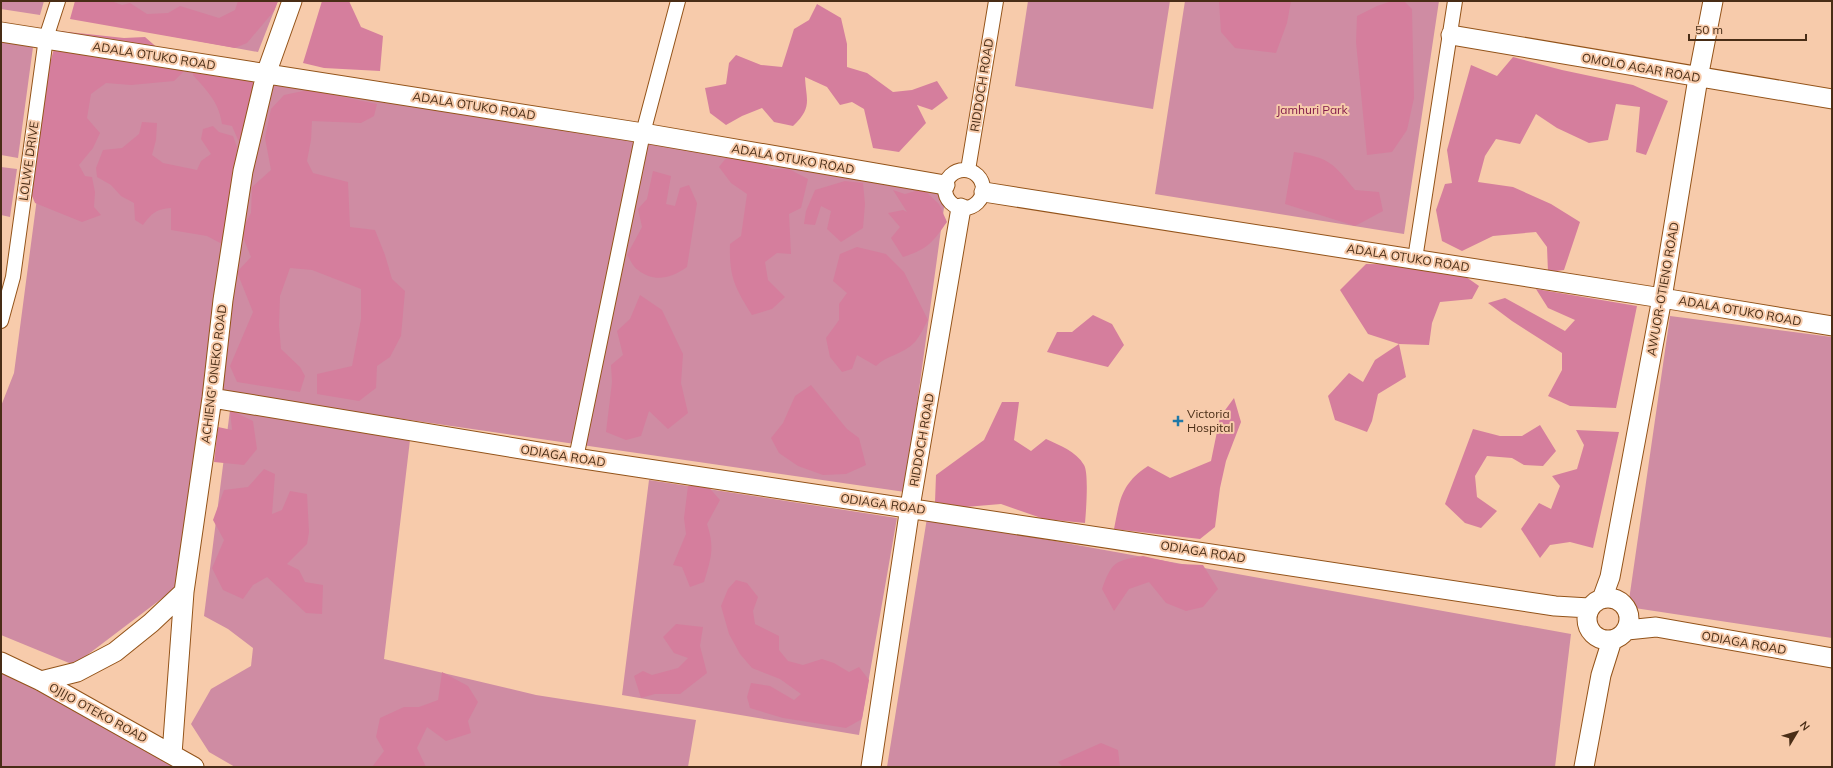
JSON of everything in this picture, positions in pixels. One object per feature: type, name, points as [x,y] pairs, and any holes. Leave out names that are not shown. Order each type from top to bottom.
[{"type":"main road","name":"ACHIENG' ONEKO ROAD","points":[[172,754],[184,592],[212,398],[223,300],[243,171],[266,74],[292,1]]},
{"type":"main road","name":"AWUOR-OTIENO ROAD","points":[[1608,619],[1610,577],[1662,298],[1698,78],[1713,1]]},
{"type":"main road","name":"ADALA OTUKO ROAD","points":[[1,32],[643,133],[945,185]]},
{"type":"main road","name":"OMOLO AGAR ROAD","points":[[1451,35],[1698,78],[1832,99]]},
{"type":"main road","name":"ADALA OTUKO ROAD","points":[[984,192],[1832,326]]},
{"type":"main road","name":"RIDDOCH ROAD","points":[[871,767],[910,508],[961,208]]},
{"type":"main road","name":"ODIAGA ROAD","points":[[212,398],[576,458],[1555,606],[1608,619],[1832,658]]},
{"type":"main road","points":[[41,681],[77,672],[115,652],[151,624],[184,592]]},
{"type":"main road","points":[[1584,767],[1601,675],[1608,619]]},
{"type":"main road","name":"OJIJO OTEKO ROAD","points":[[1,662],[41,681],[194,767]]},
{"type":"street","name":"LOLWE DRIVE","points":[[1,321],[12,277],[46,38],[58,1]]},
{"type":"street","points":[[576,458],[643,133],[678,1]]},
{"type":"street","name":"RIDDOCH ROAD","points":[[968,170],[996,1]]},
{"type":"street","points":[[1415,259],[1451,35],[1455,1]]},
{"type":"street","points":[[960,170],[968,170],[980,178],[983,184],[984,192],[981,199],[976,204],[969,208],[961,208],[954,205],[949,200],[945,185],[948,178],[953,173],[960,170]]},
{"type":"green space","points":[[1,1],[44,1],[40,15],[1,9]]},
{"type":"green space","points":[[84,1],[278,1],[258,52],[78,19]]},
{"type":"green space","points":[[1028,1],[1170,1],[1153,109],[1015,86]]},
{"type":"green space","name":"Jamhuri Park","points":[[1185,1],[1439,1],[1404,234],[1155,194]]},
{"type":"green space","points":[[59,31],[946,193],[905,492],[203,390],[204,401],[177,587],[74,665],[1,635],[1,406],[14,373]],"holes":[[[259,80],[205,378],[222,244]]]},
{"type":"green space","points":[[1,42],[33,47],[18,158],[1,155]]},
{"type":"green space","points":[[1,167],[17,169],[10,217],[1,215]]},
{"type":"green space","points":[[1670,316],[1832,337],[1832,638],[1628,607]]},
{"type":"green space","points":[[230,410],[410,440],[384,659],[536,695],[696,720],[688,767],[235,767],[209,752],[191,724],[211,689],[251,666],[253,648],[228,629],[204,616]]},
{"type":"green space","points":[[649,480],[897,518],[859,735],[622,695]]},
{"type":"green space","points":[[927,518],[1571,634],[1555,767],[887,767]]},
{"type":"green space","points":[[1,672],[190,767],[1,767]]},
{"type":"shaded area","points":[[75,1],[111,1],[122,5],[130,3],[147,14],[168,13],[180,6],[219,18],[235,10],[238,1],[278,1],[274,11],[247,43],[235,48],[70,19]]},
{"type":"shaded area","points":[[322,1],[349,1],[361,27],[383,36],[380,71],[324,68],[303,63]]},
{"type":"shaded area","points":[[1219,1],[1291,1],[1287,23],[1276,53],[1235,48],[1221,32]]},
{"type":"shaded area","points":[[1392,1],[1404,1],[1412,9],[1414,98],[1407,130],[1392,152],[1367,155],[1356,42],[1357,16],[1377,6]]},
{"type":"shaded area","points":[[817,4],[841,18],[847,44],[847,67],[867,73],[893,92],[912,90],[937,81],[948,98],[932,110],[917,105],[926,123],[899,152],[873,148],[864,109],[852,102],[840,105],[827,87],[805,77],[807,98],[806,108],[793,126],[774,122],[762,108],[742,116],[726,125],[710,113],[705,88],[726,84],[729,63],[736,55],[761,65],[782,67],[794,29],[809,20]]},
{"type":"shaded area","points":[[59,31],[124,38],[145,37],[184,71],[174,81],[131,85],[106,83],[91,94],[87,118],[100,133],[93,148],[79,165],[85,176],[92,177],[95,192],[94,207],[101,215],[82,222],[35,203],[29,189],[50,63]]},
{"type":"shaded area","points":[[198,56],[261,65],[244,143],[238,140],[232,126],[222,124],[215,103],[208,92],[193,75]]},
{"type":"shaded area","points":[[1513,57],[1562,70],[1633,85],[1668,101],[1646,155],[1636,152],[1640,107],[1616,104],[1608,140],[1589,143],[1557,128],[1536,114],[1520,144],[1496,139],[1485,156],[1478,182],[1513,187],[1551,204],[1580,222],[1564,270],[1548,272],[1547,247],[1536,232],[1493,236],[1462,251],[1442,241],[1436,210],[1445,184],[1452,183],[1447,150],[1471,65],[1497,76]]},
{"type":"shaded area","points":[[308,90],[377,104],[374,116],[361,123],[312,121],[311,140],[307,161],[313,173],[348,182],[350,227],[375,230],[385,255],[392,279],[405,291],[401,336],[390,357],[377,366],[376,388],[359,401],[317,394],[317,374],[352,366],[361,319],[361,289],[312,270],[290,268],[280,296],[279,325],[281,349],[300,367],[305,376],[300,392],[237,382],[230,366],[253,312],[237,272],[251,257],[241,232],[251,213],[252,187],[271,170],[265,138],[271,109],[284,95]]},
{"type":"shaded area","points":[[142,122],[157,123],[156,140],[152,155],[163,163],[197,170],[201,161],[211,154],[201,139],[203,129],[213,126],[219,132],[233,136],[237,147],[235,167],[227,233],[222,244],[207,236],[171,230],[171,208],[162,209],[155,212],[143,225],[135,220],[134,203],[121,196],[111,185],[97,177],[96,168],[103,150],[122,148],[139,134]]},
{"type":"shaded area","points":[[747,151],[772,169],[789,169],[808,179],[801,208],[789,214],[791,254],[777,253],[765,262],[768,280],[785,297],[772,309],[752,315],[734,282],[730,255],[730,244],[741,236],[747,194],[731,183],[719,167],[730,153]]},
{"type":"shaded area","points":[[1294,152],[1316,157],[1330,163],[1355,190],[1379,192],[1383,211],[1355,226],[1285,204]]},
{"type":"shaded area","points":[[653,171],[671,176],[666,204],[675,206],[680,188],[689,185],[697,203],[687,267],[675,274],[663,278],[650,277],[644,274],[635,267],[627,255],[642,227],[638,209],[647,199]]},
{"type":"shaded area","points":[[845,181],[863,183],[865,204],[863,228],[841,242],[827,229],[831,211],[821,206],[815,225],[804,224],[806,211],[815,190]]},
{"type":"shaded area","points":[[923,189],[939,204],[947,222],[933,240],[924,248],[903,257],[891,238],[900,227],[888,213],[903,210],[907,212],[893,190],[905,194]]},
{"type":"shaded area","points":[[857,247],[886,254],[904,272],[928,320],[917,340],[911,346],[885,359],[876,366],[857,355],[852,369],[842,372],[830,357],[826,338],[839,320],[839,304],[847,293],[833,281],[840,254]]},
{"type":"shaded area","points":[[1366,264],[1449,265],[1479,286],[1472,299],[1440,302],[1432,323],[1429,345],[1399,344],[1368,334],[1340,290]]},
{"type":"shaded area","points":[[1536,289],[1637,306],[1616,408],[1570,406],[1548,396],[1562,370],[1562,353],[1512,321],[1488,303],[1505,298],[1565,331],[1575,320],[1548,308]]},
{"type":"shaded area","points":[[640,295],[662,310],[683,354],[681,383],[688,413],[668,429],[649,411],[641,436],[626,440],[606,432],[612,382],[611,365],[623,355],[617,331],[630,319]]},
{"type":"shaded area","points":[[1093,315],[1112,324],[1124,345],[1108,367],[1047,352],[1057,332],[1072,332]]},
{"type":"shaded area","points":[[1399,344],[1406,377],[1378,394],[1372,421],[1367,432],[1335,420],[1328,396],[1349,373],[1363,382],[1375,360]]},
{"type":"shaded area","points":[[811,385],[847,429],[859,438],[866,465],[846,474],[823,475],[798,466],[779,453],[771,438],[783,423],[795,396]]},
{"type":"shaded area","points":[[1234,398],[1241,422],[1226,461],[1220,488],[1215,527],[1200,539],[1114,529],[1123,493],[1132,479],[1148,466],[1170,478],[1211,461],[1220,417]]},
{"type":"shaded area","points":[[1002,402],[1019,402],[1014,440],[1031,451],[1046,439],[1072,452],[1081,460],[1086,469],[1087,484],[1085,523],[1044,519],[1001,504],[965,507],[935,502],[936,475],[984,440]]},
{"type":"shaded area","points":[[230,410],[253,421],[257,449],[244,465],[214,462],[218,427],[232,430]]},
{"type":"shaded area","points":[[1540,425],[1556,451],[1543,466],[1524,465],[1512,458],[1487,456],[1475,476],[1477,497],[1497,511],[1481,528],[1465,523],[1445,504],[1473,429],[1500,436],[1522,436]]},
{"type":"shaded area","points":[[1576,430],[1619,432],[1593,548],[1570,542],[1550,545],[1540,558],[1521,529],[1539,503],[1551,509],[1560,486],[1552,476],[1577,469],[1584,445]]},
{"type":"shaded area","points":[[264,469],[275,474],[272,514],[282,510],[290,491],[307,494],[309,532],[307,544],[287,564],[299,570],[305,582],[323,585],[322,614],[306,613],[267,577],[253,585],[243,599],[223,590],[212,568],[224,540],[213,520],[224,490],[248,487]]},
{"type":"shaded area","points":[[706,484],[720,500],[707,524],[711,540],[711,553],[704,582],[690,587],[682,567],[673,565],[686,534],[684,518],[688,486]]},
{"type":"shaded area","points":[[1143,556],[1178,564],[1203,565],[1218,589],[1203,607],[1186,611],[1166,603],[1149,582],[1129,589],[1114,611],[1102,589],[1109,573],[1115,564],[1126,559]]},
{"type":"shaded area","points":[[736,580],[747,583],[758,597],[753,611],[755,624],[779,636],[779,650],[788,661],[803,665],[822,659],[834,663],[849,672],[859,667],[869,680],[862,719],[846,728],[783,718],[750,708],[747,697],[751,683],[770,686],[794,700],[801,694],[780,679],[752,668],[740,654],[729,634],[721,606],[728,589]]},
{"type":"shaded area","points":[[676,624],[703,627],[700,646],[707,673],[680,694],[655,694],[641,698],[634,676],[643,671],[652,675],[678,668],[688,658],[674,653],[663,637]]},
{"type":"shaded area","points":[[442,672],[468,686],[478,702],[468,721],[471,733],[446,741],[427,727],[417,748],[426,767],[372,767],[384,751],[376,737],[380,718],[404,707],[419,707],[438,700]]},
{"type":"shaded area","points":[[1101,743],[1118,750],[1120,767],[1063,767],[1058,762]]},
{"type":"place","name":"Victoria Hospital","points":[[1178,421]]}]
